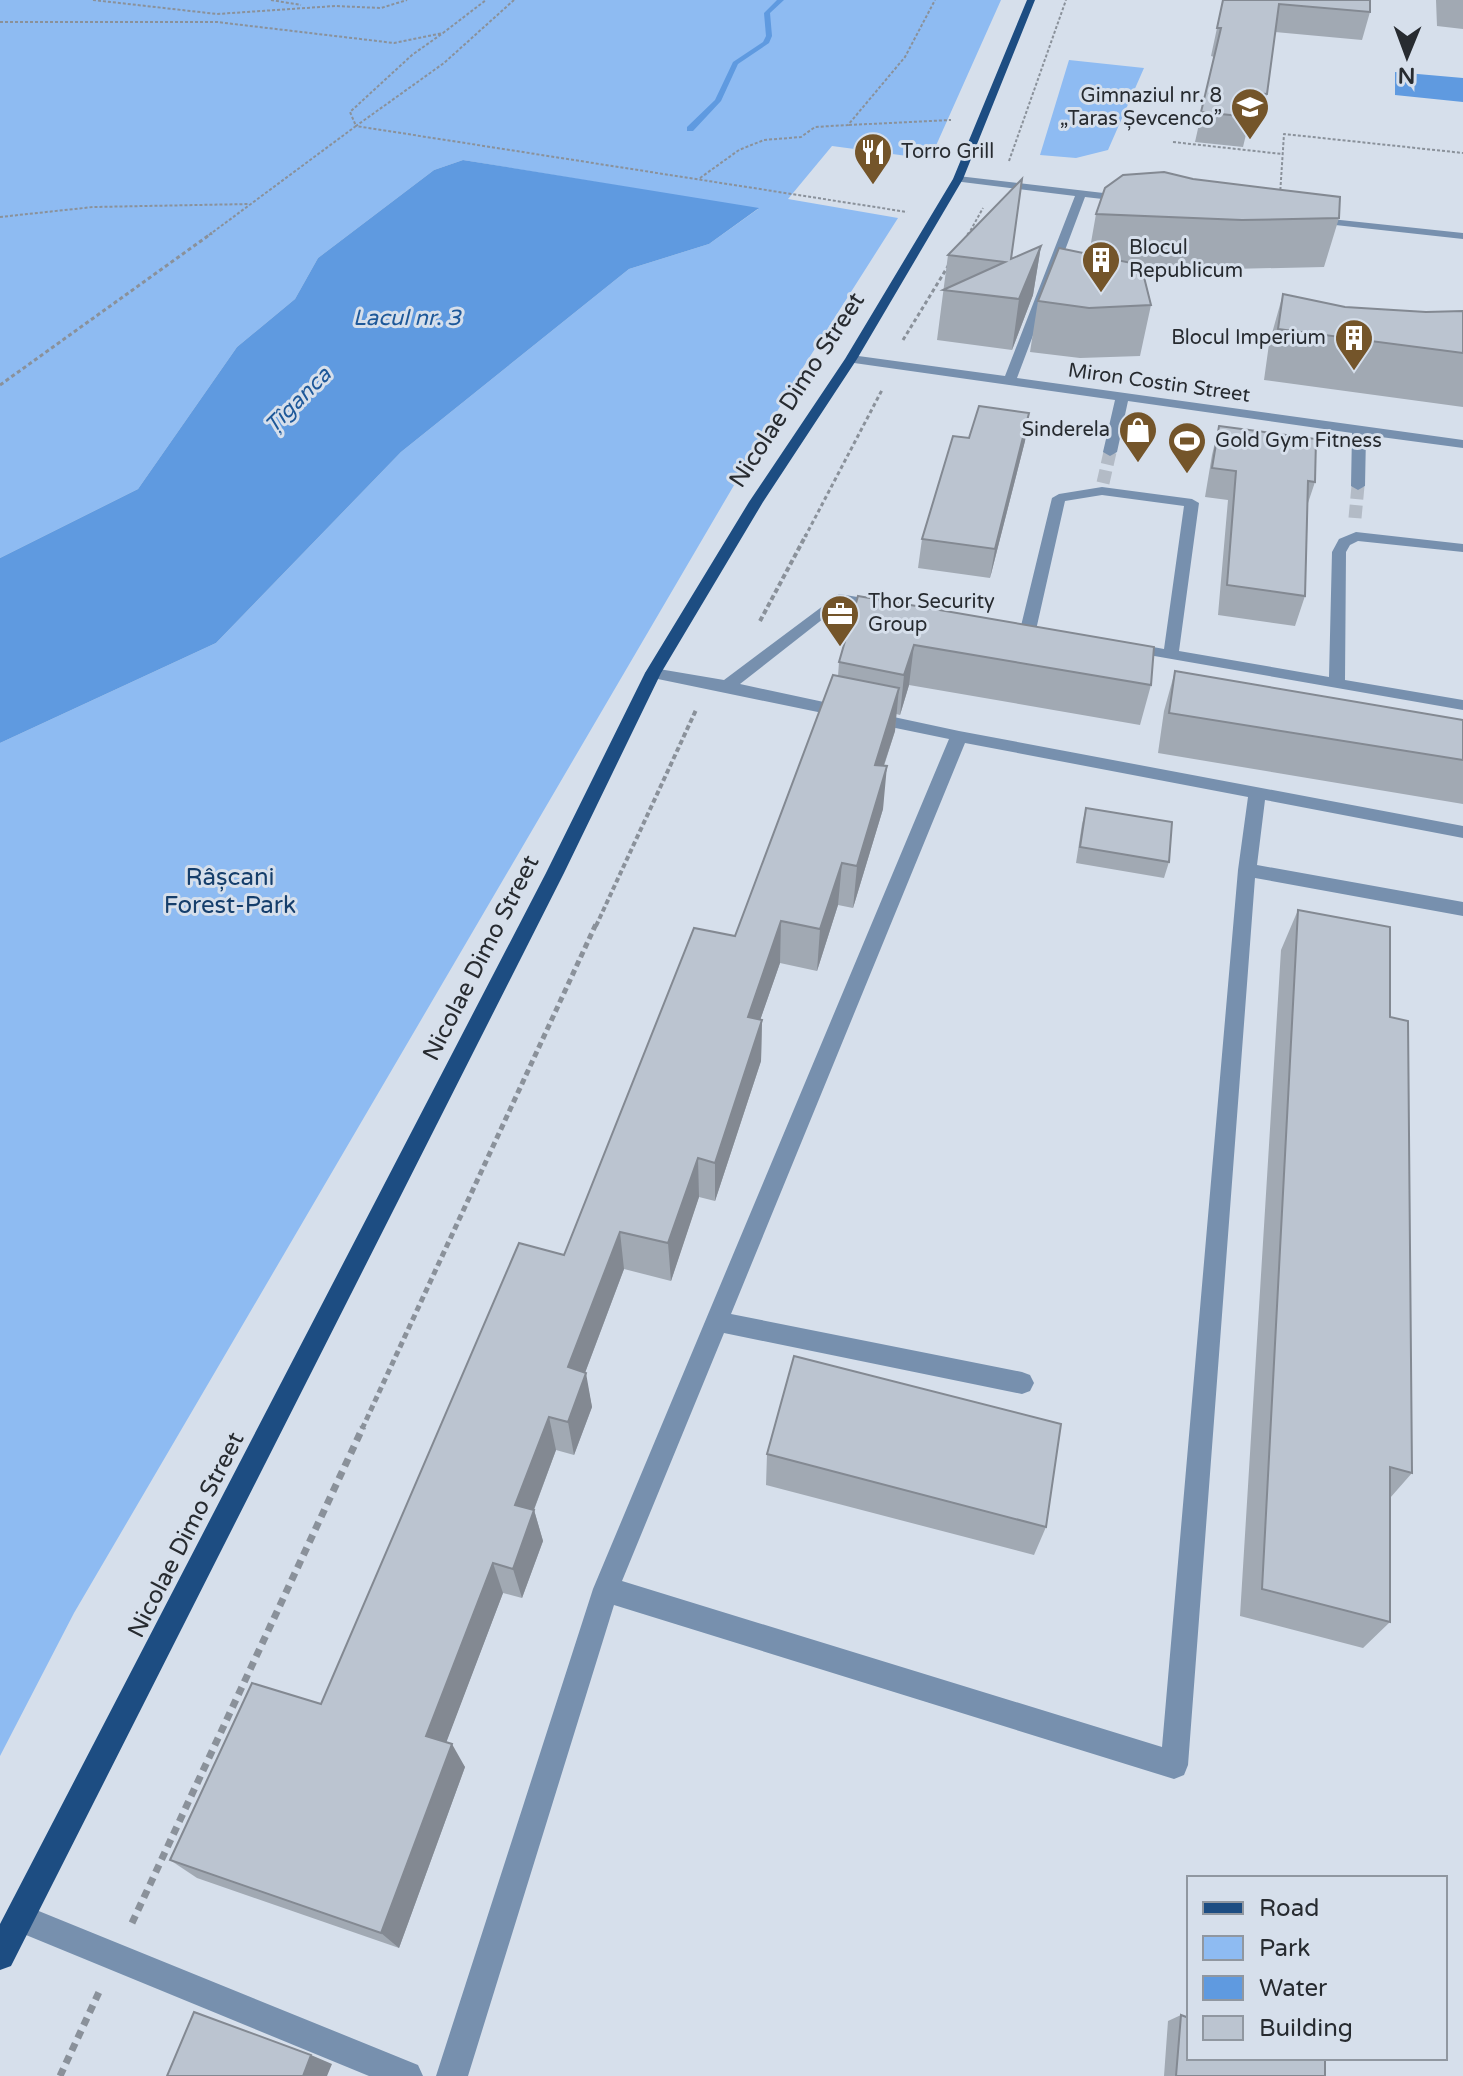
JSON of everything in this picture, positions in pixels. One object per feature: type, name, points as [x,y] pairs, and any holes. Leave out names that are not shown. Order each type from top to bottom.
[{"type":"main road","name":"Nicolae Dimo Street","points":[[0,1955],[555,873],[653,673],[756,502],[851,359],[958,179],[1031,0]]},
{"type":"street","points":[[958,179],[1144,201]]},
{"type":"street","points":[[1009,382],[1081,194]]},
{"type":"street","points":[[1294,218],[1463,236]]},
{"type":"street","name":"Miron Costin Street","points":[[851,359],[1463,444]]},
{"type":"street","points":[[1110,452],[1122,398]]},
{"type":"street","points":[[1358,486],[1359,431]]},
{"type":"street","points":[[1027,630],[1059,498],[1102,487],[1192,503],[1171,654]]},
{"type":"street","points":[[1355,518],[1356,536]]},
{"type":"street","points":[[1337,683],[1339,552],[1344,542],[1356,536],[1463,548]]},
{"type":"street","points":[[718,684],[839,599],[902,610]]},
{"type":"street","points":[[1114,645],[1463,705]]},
{"type":"street","points":[[653,673],[1257,795],[1463,832]]},
{"type":"street","points":[[452,2076],[606,1589],[959,736]]},
{"type":"street","points":[[606,1589],[1174,1765],[1247,870],[1257,795]]},
{"type":"street","points":[[1247,870],[1463,909]]},
{"type":"street","points":[[717,1321],[1022,1383]]},
{"type":"street","points":[[19,1918],[407,2076]]},
{"type":"path","points":[[93,0],[189,13],[314,7],[381,8],[407,0]]},
{"type":"path","points":[[271,0],[314,7]]},
{"type":"path","points":[[356,126],[350,112],[412,55],[486,0]]},
{"type":"path","points":[[0,385],[115,305],[444,63],[514,0]]},
{"type":"path","points":[[848,125],[905,57],[935,0]]},
{"type":"path","points":[[959,248],[1007,165],[1066,0]]},
{"type":"path","points":[[0,22],[217,22],[394,43],[443,33]]},
{"type":"path","points":[[699,179],[739,150],[764,140],[801,137],[815,127],[952,119]]},
{"type":"path","points":[[356,126],[880,208]]},
{"type":"path","points":[[1280,195],[1284,134],[1463,153]]},
{"type":"path","points":[[1173,142],[1282,154]]},
{"type":"path","points":[[0,217],[53,207],[117,203],[250,204]]},
{"type":"path","points":[[757,625],[894,366],[903,340],[951,261]]},
{"type":"path","points":[[60,2076],[718,684]]},
{"type":"green space","name":"Râșcani Forest-Park","points":[[0,0],[1001,0],[930,159],[832,146],[788,199],[898,218],[802,369],[74,1613],[0,1756],[0,743],[216,643],[401,452],[629,269],[709,244],[758,209],[463,160],[434,170],[318,258],[295,299],[237,347],[138,489],[0,558]]},
{"type":"green space","points":[[1069,60],[1144,68],[1108,150],[1076,158],[1040,155]]},
{"type":"water","points":[[1395,72],[1463,78],[1463,102],[1395,95]]},
{"type":"water","name":"Lacul nr. 3","points":[[463,160],[759,208],[709,244],[629,269],[401,452],[216,643],[0,743],[0,558],[138,489],[237,347],[295,299],[318,258],[434,170]]},
{"type":"building","points":[[1223,0],[1370,0],[1370,12],[1279,4],[1267,94],[1254,93],[1250,117],[1201,112],[1221,28],[1217,28]]},
{"type":"building","points":[[1164,172],[1193,179],[1340,197],[1339,218],[1242,220],[1096,214],[1105,188],[1123,175]]},
{"type":"building","points":[[1022,179],[1011,259],[1041,246],[1019,299],[943,290],[1005,262],[948,255]]},
{"type":"building","points":[[1059,248],[1141,265],[1151,305],[1089,308],[1038,301]]},
{"type":"building","points":[[1283,294],[1345,307],[1463,311],[1463,353],[1278,329]]},
{"type":"building","points":[[979,406],[1029,413],[995,549],[922,539],[953,436],[969,438]]},
{"type":"building","points":[[1219,426],[1316,439],[1315,482],[1308,481],[1305,596],[1227,585],[1236,471],[1212,468]]},
{"type":"building","points":[[858,596],[1154,647],[1151,685],[914,645],[904,675],[839,662]]},
{"type":"building","points":[[1175,671],[1463,720],[1463,760],[1169,713]]},
{"type":"building","points":[[833,675],[899,688],[875,765],[887,766],[857,866],[842,863],[820,929],[781,921],[748,1017],[762,1020],[715,1163],[698,1158],[668,1243],[620,1232],[568,1367],[586,1373],[568,1422],[549,1417],[515,1505],[534,1510],[513,1569],[493,1563],[426,1736],[452,1744],[381,1933],[170,1860],[252,1683],[321,1704],[519,1243],[564,1255],[694,928],[735,936]]},
{"type":"building","points":[[1086,808],[1172,822],[1169,862],[1080,847]]},
{"type":"building","points":[[1298,910],[1390,927],[1390,1017],[1408,1021],[1412,1473],[1390,1467],[1390,1622],[1262,1589]]},
{"type":"building","points":[[794,1356],[1061,1424],[1046,1527],[767,1454]]},
{"type":"building","points":[[194,2012],[311,2055],[303,2076],[167,2076]]},
{"type":"building","points":[[1181,2015],[1187,2017],[1187,2060],[1325,2060],[1325,2076],[1176,2076]]},
{"type":"waterway","name":"Țîganca","points":[[690,129],[718,101],[735,63],[766,43],[769,36],[767,13],[781,0]]},
{"type":"tunnel","points":[[1103,483],[1110,452]]},
{"type":"tunnel","points":[[1355,518],[1358,486]]},
{"type":"place","name":"Gimnaziul nr. 8 „Taras Șevcenco”","points":[[1250,141]]},
{"type":"place","name":"Torro Grill","points":[[873,186]]},
{"type":"place","name":"Blocul Republicum","points":[[1101,294]]},
{"type":"place","name":"Blocul Imperium","points":[[1354,372]]},
{"type":"place","name":"Sinderela","points":[[1138,464]]},
{"type":"place","name":"Gold Gym Fitness","points":[[1187,475]]},
{"type":"place","name":"Thor Security Group","points":[[840,648]]}]
